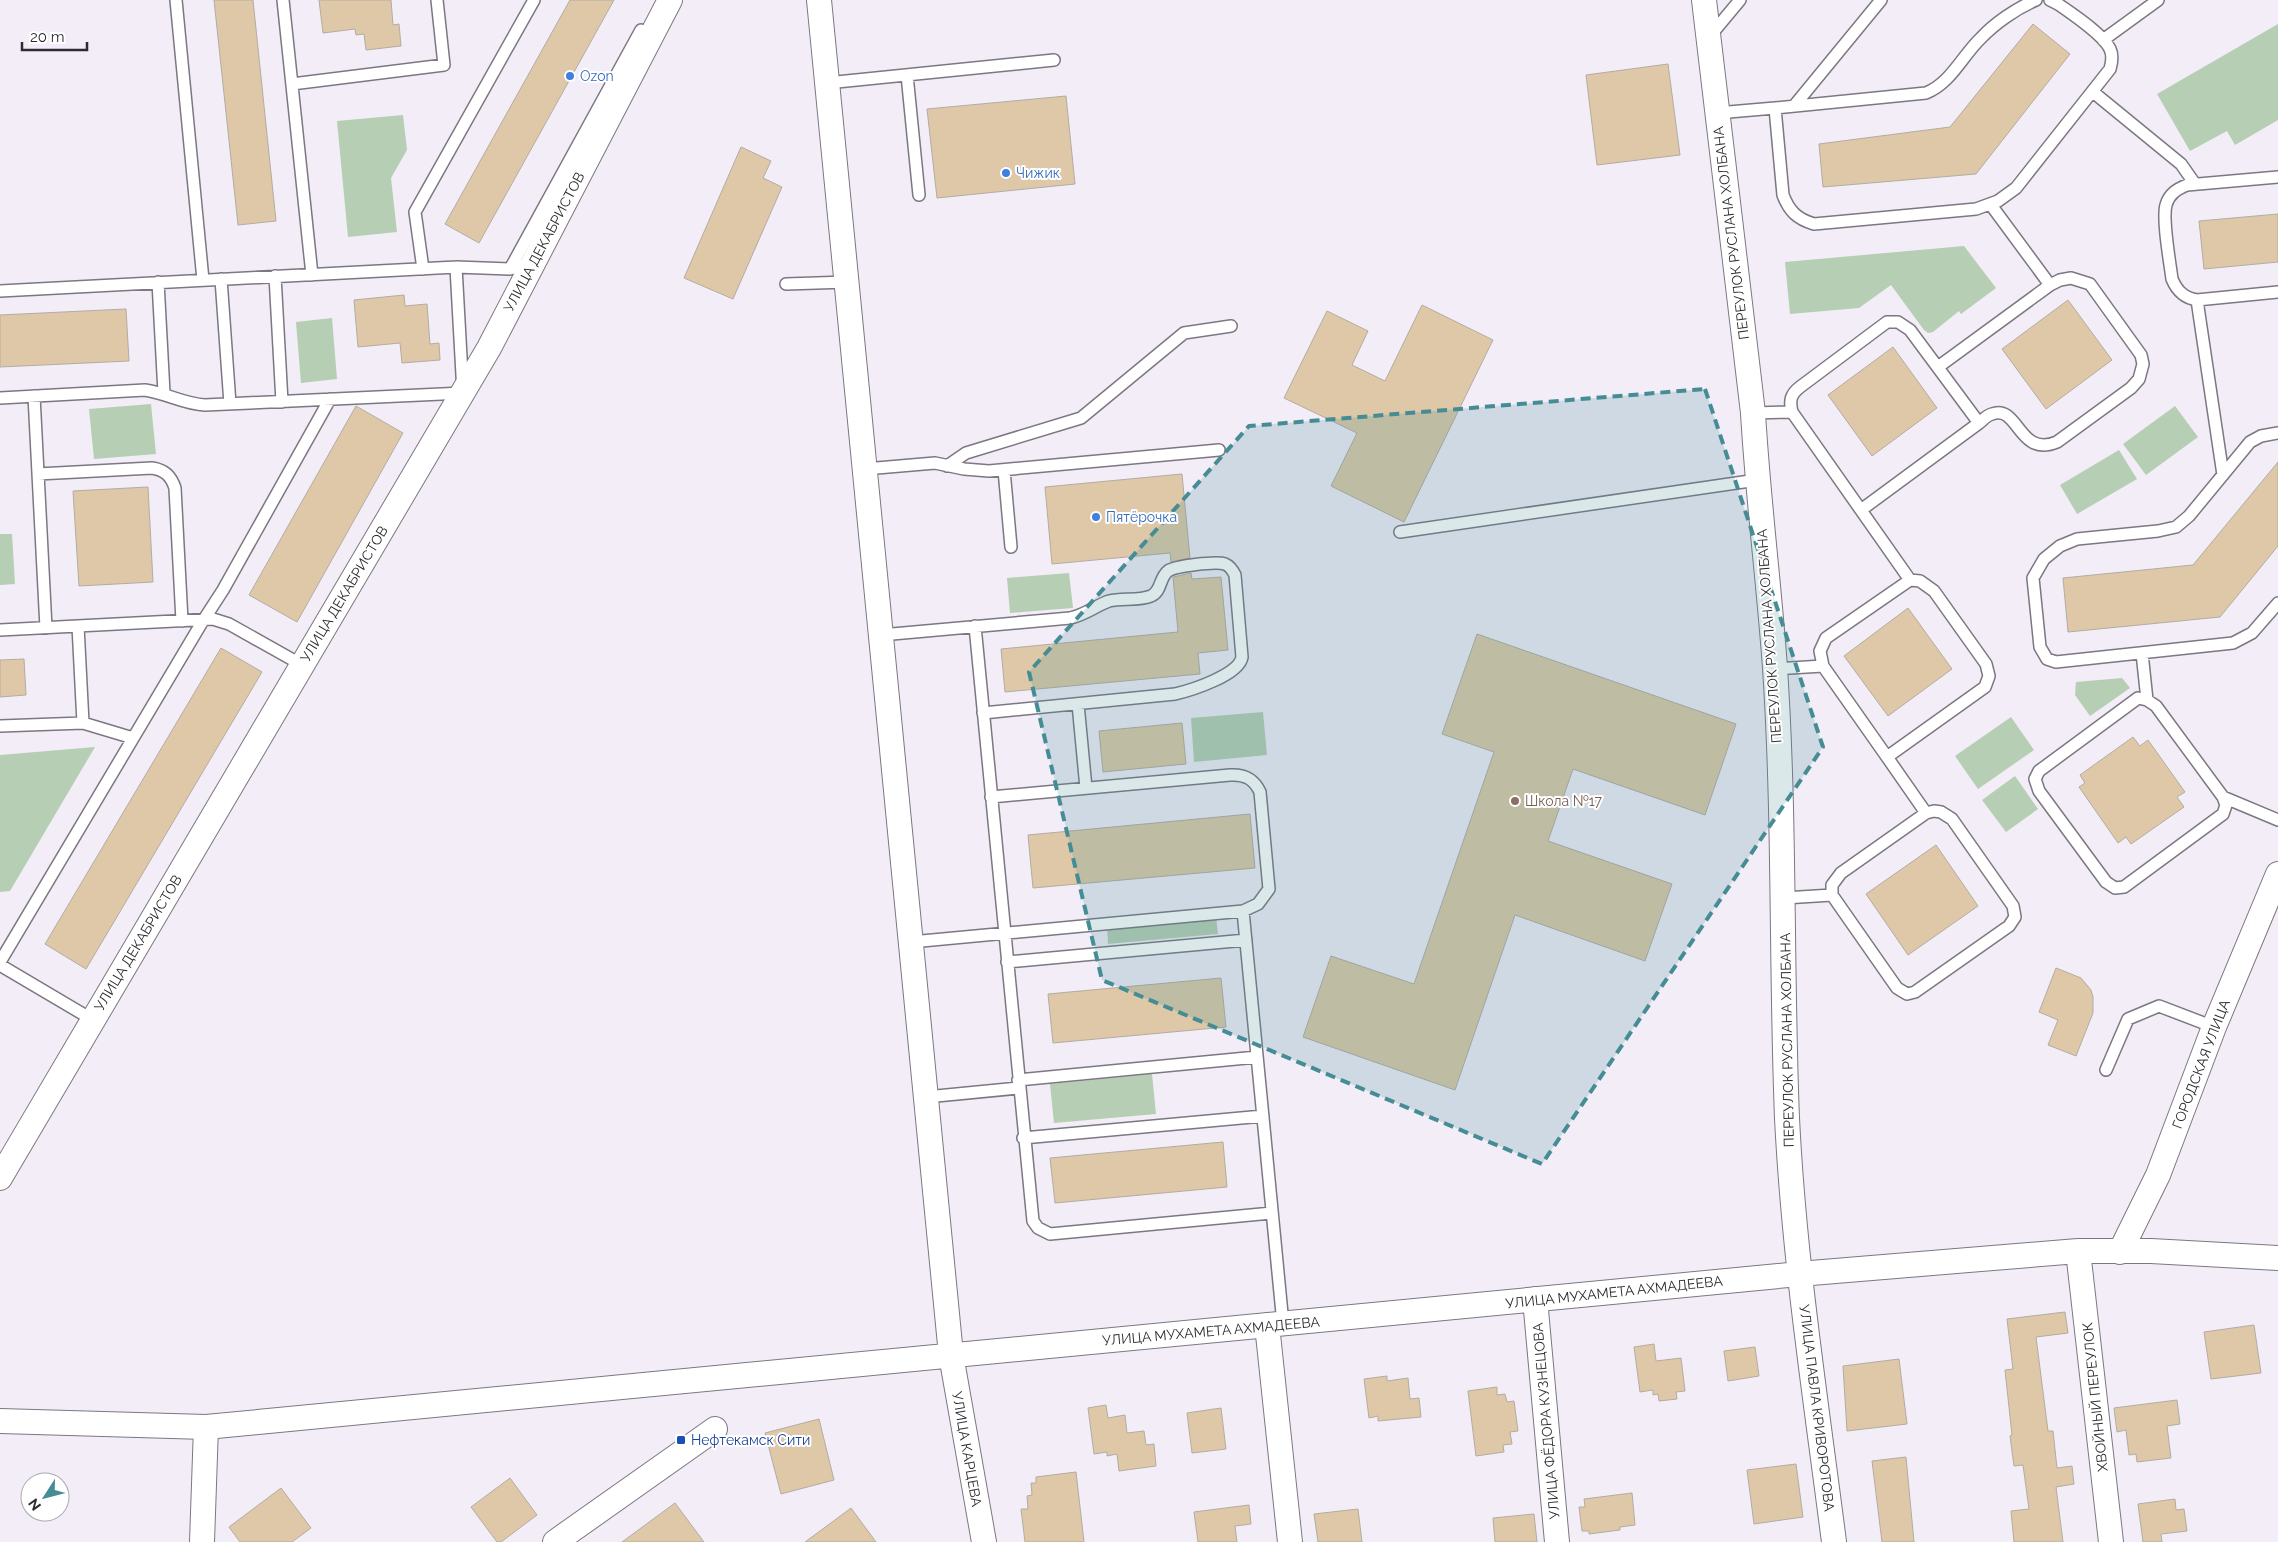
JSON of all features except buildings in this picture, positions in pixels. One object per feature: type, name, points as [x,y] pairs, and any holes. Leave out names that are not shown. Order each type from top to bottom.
[{"type":"street","name":"УЛИЦА ДЕКАБРИСТОВ","points":[[0,1178],[489,348],[670,0]]},
{"type":"street","name":"УЛИЦА КАРЦЕВА","points":[[819,0],[950,1355],[984,1542]]},
{"type":"street","name":"ПЕРЕУЛОК РУСЛАНА ХОЛБАНА","points":[[1704,0],[1707,39],[1752,413],[1775,669],[1784,898],[1787,1118],[1799,1274]]},
{"type":"street","name":"ГОРОДСКАЯ УЛИЦА","points":[[2120,1252],[2158,1176],[2214,1027],[2278,874]]},
{"type":"street","name":"УЛИЦА МУХАМЕТА АХМАДЕЕВА","points":[[2,1425],[206,1427],[1799,1274],[2078,1251],[2150,1251],[2278,1258]]},
{"type":"street","name":"ХВОЙНЫЙ ПЕРЕУЛОК","points":[[2078,1251],[2112,1542]]},
{"type":"street","name":"УЛИЦА ПАВЛА КРИВОРОТОВА","points":[[1799,1274],[1834,1542]]},
{"type":"street","name":"УЛИЦА ФЁДОРА КУЗНЕЦОВА","points":[[1535,1300],[1557,1542]]},
{"type":"street","points":[[1275,1324],[1290,1542]]},
{"type":"street","points":[[202,1542],[206,1427]]},
{"type":"street","points":[[555,1542],[715,1429]]},
{"type":"lane","points":[[176,0],[203,280]]},
{"type":"lane","points":[[282,0],[312,275]]},
{"type":"lane","points":[[292,84],[444,65],[437,0]]},
{"type":"lane","points":[[422,269],[415,212],[534,0]]},
{"type":"lane","points":[[510,269],[658,0]]},
{"type":"lane","points":[[1707,39],[1731,5],[1740,0]]},
{"type":"lane","points":[[1794,106],[1881,0]]},
{"type":"lane","points":[[1717,113],[1918,95],[1933,90],[1947,79],[1986,33],[2036,0]]},
{"type":"lane","points":[[1775,108],[1782,195],[1787,206],[1804,221],[1814,224],[1976,209],[1991,205],[2007,196],[2020,184],[2106,77],[2112,60],[2110,49],[2103,40],[2058,4],[2050,0]]},
{"type":"lane","points":[[2103,40],[2158,0]]},
{"type":"lane","points":[[827,83],[1054,60]]},
{"type":"lane","points":[[908,75],[919,194]]},
{"type":"lane","points":[[2094,92],[2181,164],[2195,184]]},
{"type":"lane","points":[[2278,177],[2187,185],[2174,191],[2166,204],[2165,210],[2172,279],[2180,293],[2197,300],[2278,292]]},
{"type":"lane","points":[[1991,205],[2050,285]]},
{"type":"lane","points":[[0,291],[456,267],[510,269],[534,263]]},
{"type":"lane","points":[[0,398],[145,390],[199,405],[463,393],[456,267]]},
{"type":"lane","points":[[275,276],[282,402]]},
{"type":"lane","points":[[1861,510],[1992,414],[2005,415],[2015,423],[2027,439],[2039,446],[2048,446],[2057,442],[2131,388],[2139,378],[2143,364],[2141,355],[2090,284],[2071,278],[2060,280],[2050,285],[1938,368]]},
{"type":"lane","points":[[221,279],[230,404]]},
{"type":"lane","points":[[158,282],[164,394]]},
{"type":"lane","points":[[786,284],[847,282]]},
{"type":"lane","points":[[2197,300],[2223,475]]},
{"type":"lane","points":[[1910,580],[1792,412],[1791,398],[1793,393],[1887,322],[1898,322],[1904,324],[1979,423]]},
{"type":"lane","points":[[947,466],[966,453],[1081,418],[1184,333],[1231,326]]},
{"type":"lane","points":[[34,396],[46,628]]},
{"type":"lane","points":[[93,1020],[0,964],[203,619],[223,590],[330,399]]},
{"type":"lane","points":[[1752,413],[1792,412]]},
{"type":"lane","points":[[2278,434],[2261,436],[2250,442],[2189,516],[2176,527],[2068,542],[2052,551],[2036,571],[2033,578],[2040,647],[2047,658],[2056,662],[2233,644],[2252,633],[2278,604]]},
{"type":"lane","points":[[865,469],[935,463],[978,471],[1004,470],[1218,450]]},
{"type":"lane","points":[[38,474],[152,468],[166,473],[172,479],[175,488],[182,621]]},
{"type":"lane","points":[[1004,470],[1011,547]]},
{"type":"lane","points":[[1400,532],[1757,480]]},
{"type":"lane","points":[[881,635],[1070,618],[1110,601],[1149,597],[1158,590],[1161,579],[1167,572],[1176,567],[1219,563],[1229,566],[1233,570],[1242,657],[1236,669],[1175,694],[983,713]]},
{"type":"lane","points":[[1887,756],[1985,687],[1989,676],[1986,664],[1934,591],[1920,581],[1910,580],[1826,638],[1820,652],[1823,666],[1926,813]]},
{"type":"lane","points":[[0,630],[213,619],[228,624],[302,665]]},
{"type":"lane","points":[[78,626],[84,723]]},
{"type":"lane","points":[[975,626],[1018,1084],[1033,1221],[1038,1228],[1050,1234],[1272,1213]]},
{"type":"lane","points":[[2142,654],[2147,700]]},
{"type":"lane","points":[[1775,669],[1823,666]]},
{"type":"lane","points":[[2138,698],[2147,700],[2156,706],[2223,797],[2226,805],[2223,814],[2124,887],[2115,888],[2106,882],[2039,791],[2035,779],[2039,771],[2138,698]]},
{"type":"lane","points":[[1078,704],[1086,788]]},
{"type":"lane","points":[[0,726],[84,723],[133,738]]},
{"type":"lane","points":[[910,942],[1243,911],[1261,901],[1269,889],[1260,792],[1252,780],[1239,775],[991,797]]},
{"type":"lane","points":[[2223,797],[2278,820]]},
{"type":"lane","points":[[1941,812],[1952,819],[2013,906],[2015,917],[2009,926],[1915,992],[1907,994],[1897,988],[1832,895],[1832,885],[1841,873],[1926,813],[1941,812]]},
{"type":"lane","points":[[1784,898],[1832,895]]},
{"type":"lane","points":[[1243,911],[1272,1213],[1275,1324]]},
{"type":"lane","points":[[1007,962],[1246,940]]},
{"type":"lane","points":[[2106,1070],[2128,1019],[2159,1006],[2214,1027]]},
{"type":"lane","points":[[926,1097],[1018,1084],[1257,1057]]},
{"type":"lane","points":[[1024,1138],[1263,1116]]},
{"type":"highlighted area","points":[[1705,389],[1823,747],[1542,1164],[1102,980],[1029,672],[1249,426]]},
{"type":"green space","points":[[2278,24],[2278,120],[2235,145],[2227,131],[2190,151],[2157,94]]},
{"type":"green space","points":[[403,115],[407,150],[391,178],[397,232],[348,237],[337,121]]},
{"type":"green space","points":[[1964,246],[1996,288],[1961,314],[1959,311],[1933,332],[1928,333],[1924,330],[1891,285],[1859,308],[1790,314],[1785,262]]},
{"type":"green space","points":[[332,318],[337,379],[301,383],[296,322]]},
{"type":"green space","points":[[151,404],[156,454],[94,459],[89,409]]},
{"type":"green space","points":[[2175,406],[2198,437],[2146,475],[2123,444]]},
{"type":"green space","points":[[2119,450],[2137,479],[2077,514],[2060,485]]},
{"type":"green space","points":[[0,534],[12,534],[15,584],[0,585]]},
{"type":"green space","points":[[1069,573],[1073,608],[1010,613],[1007,578]]},
{"type":"green space","points":[[2122,678],[2130,688],[2090,716],[2075,695],[2076,682]]},
{"type":"green space","points":[[1263,712],[1267,755],[1194,762],[1191,718]]},
{"type":"green space","points":[[2011,717],[2034,750],[1978,789],[1955,756]]},
{"type":"green space","points":[[95,747],[10,891],[0,892],[0,755]]},
{"type":"green space","points":[[2015,776],[2038,809],[2006,832],[1982,800]]},
{"type":"green space","points":[[1216,916],[1218,934],[1108,944],[1107,926]]},
{"type":"green space","points":[[1152,1074],[1156,1114],[1054,1123],[1050,1084]]},
{"type":"place","name":"Ozon","points":[[570,76]]},
{"type":"place","name":"Чижик","points":[[1006,173]]},
{"type":"place","name":"Пятёрочка","points":[[1096,517]]},
{"type":"place","name":"Школа №17","points":[[1515,801]]},
{"type":"place","name":"Нефтекамск Сити","points":[[681,1440]]}]
